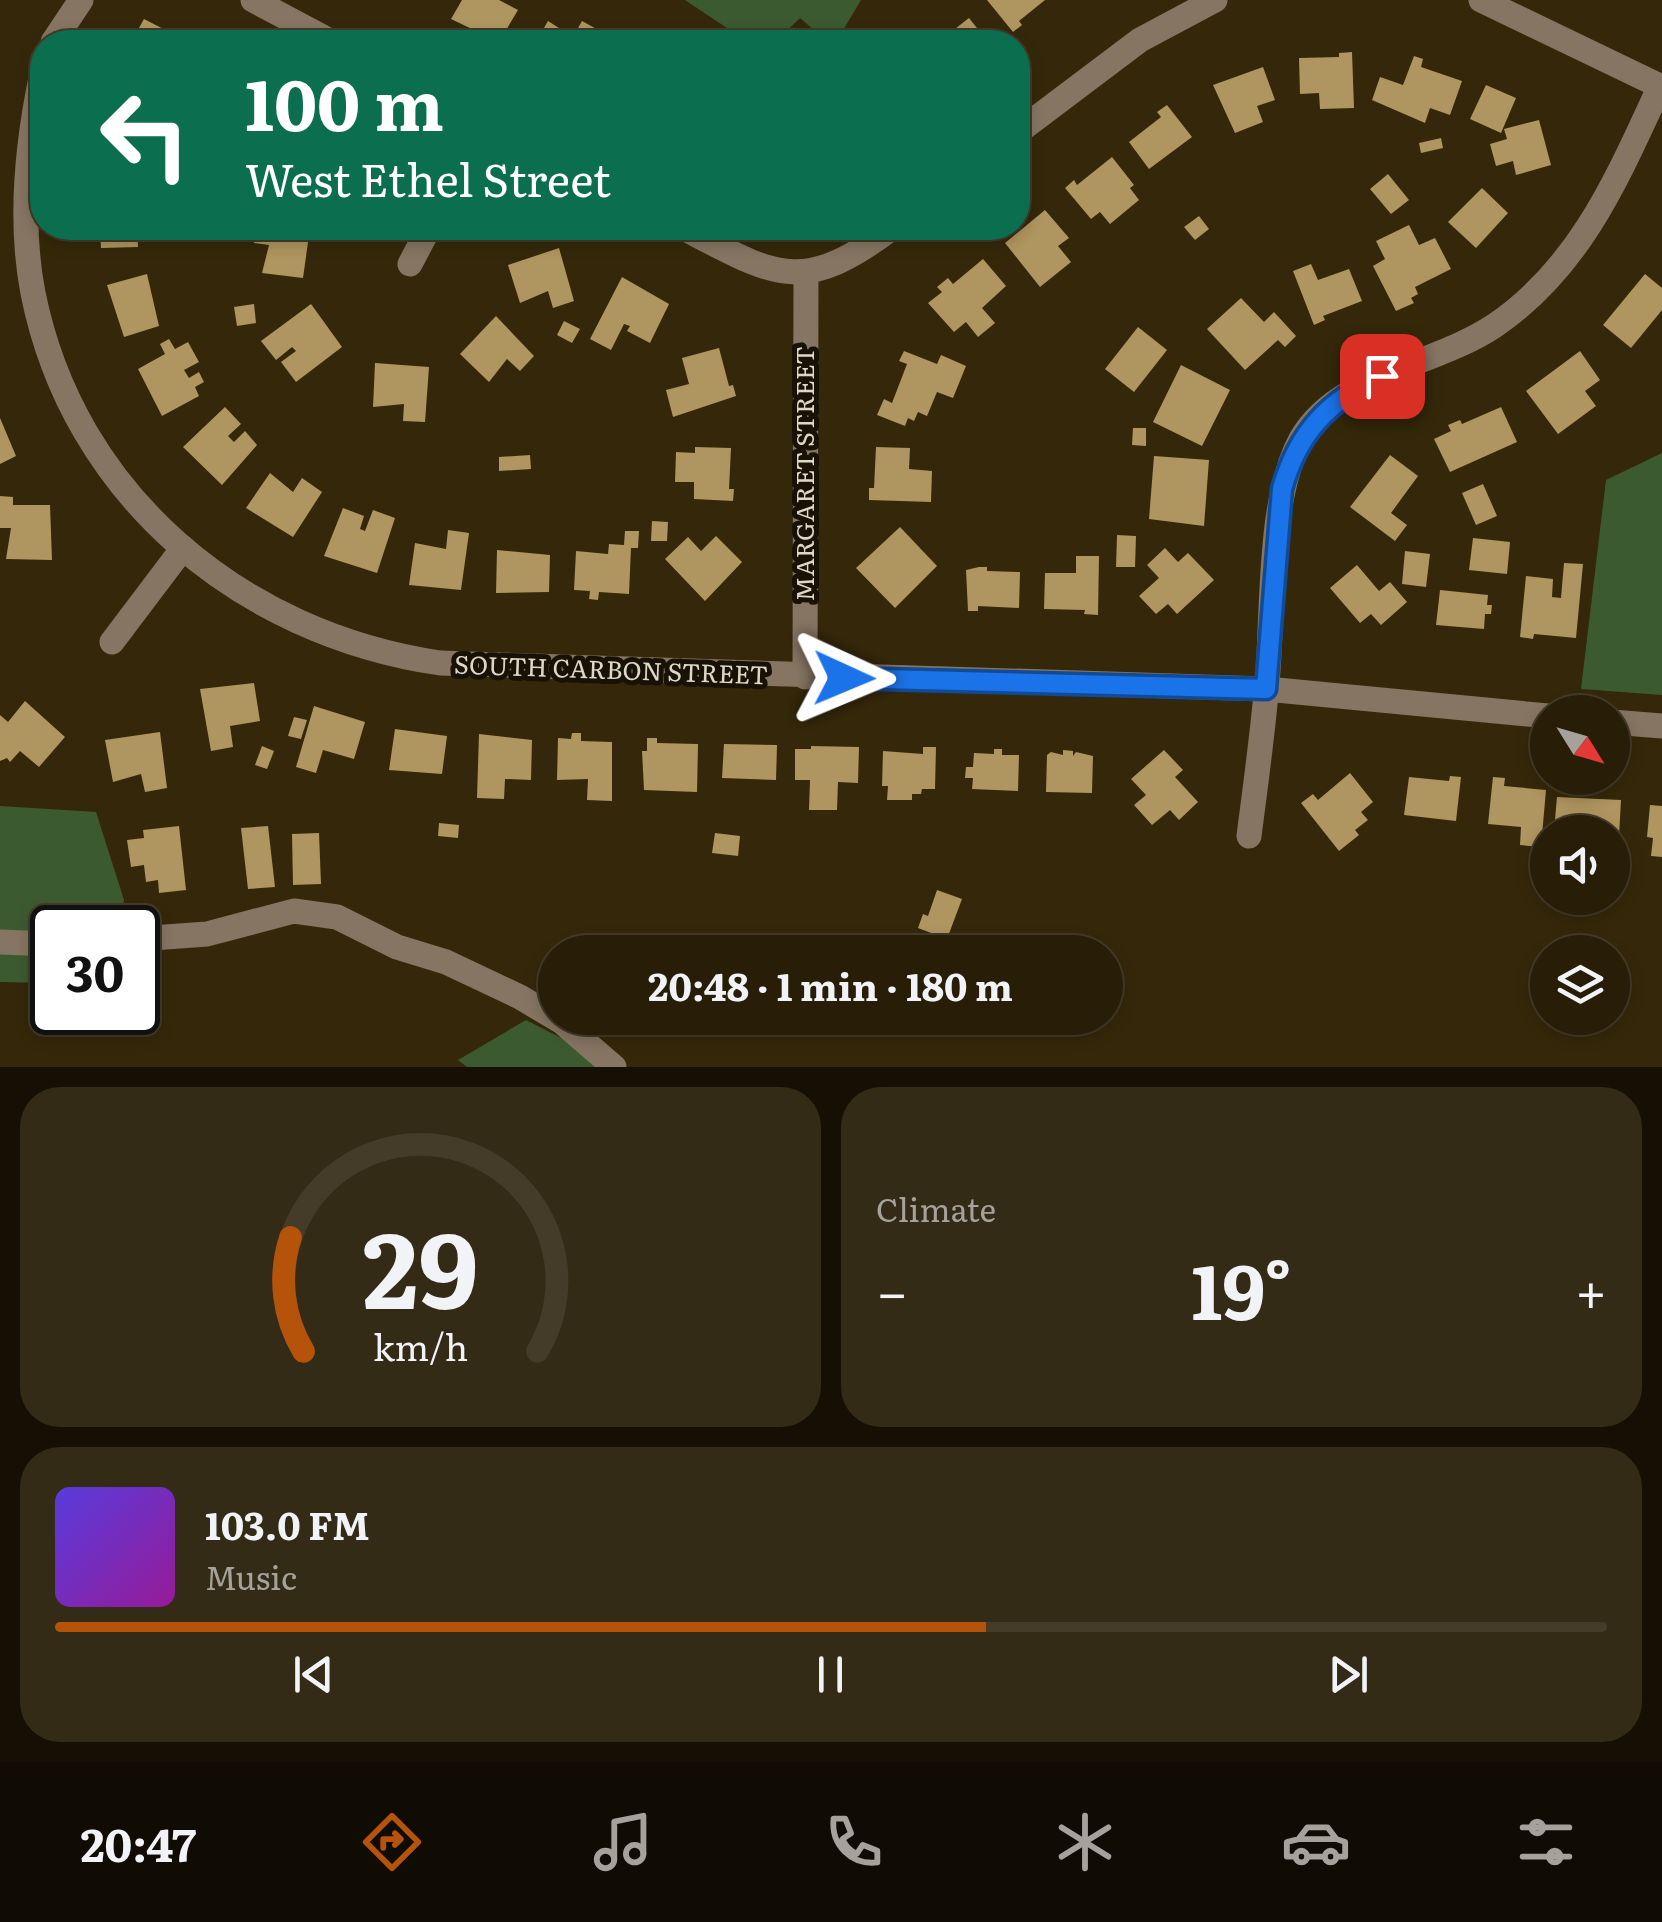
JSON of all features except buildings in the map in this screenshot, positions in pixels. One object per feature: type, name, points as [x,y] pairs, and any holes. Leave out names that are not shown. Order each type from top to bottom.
[{"type":"street","points":[[61,30],[81,0]]},
{"type":"street","points":[[254,0],[310,30]]},
{"type":"street","points":[[1030,123],[1140,40],[1215,0]]},
{"type":"street","points":[[1249,836],[1266,689],[1282,489],[1304,434],[1323,411],[1351,390],[1466,343],[1535,294],[1569,258],[1597,218],[1661,87],[1481,0]]},
{"type":"street","name":"SOUTH CARBON STREET","points":[[30,151],[26,232],[33,292],[48,350],[65,393],[94,446],[120,483],[183,548],[243,594],[296,623],[338,640],[440,663],[1266,689],[1530,714]]},
{"type":"street","points":[[410,264],[423,240]]},
{"type":"street","points":[[707,240],[754,264],[806,272],[851,259],[876,240]]},
{"type":"street","name":"MARGARET STREET","points":[[805,677],[806,272]]},
{"type":"street","points":[[112,642],[183,548]]},
{"type":"street","points":[[1630,723],[1662,726]]},
{"type":"street","points":[[160,938],[207,934],[294,911],[337,918],[396,947],[446,962],[520,997],[562,1022],[614,1067]]},
{"type":"street","points":[[0,942],[30,943]]},
{"type":"green space","points":[[685,0],[861,0],[843,30],[814,30],[800,18],[788,30],[730,30]]},
{"type":"green space","points":[[1662,453],[1662,695],[1581,689],[1606,480]]},
{"type":"green space","points":[[0,806],[96,812],[123,905],[30,905],[30,983],[0,982]]},
{"type":"green space","points":[[526,1020],[538,1026],[538,1035],[555,1035],[579,1047],[597,1067],[467,1067],[458,1060]]},
{"type":"route","points":[[844,678],[1266,689],[1282,489],[1290,461],[1304,434],[1323,411],[1351,390],[1382,376]]}]
